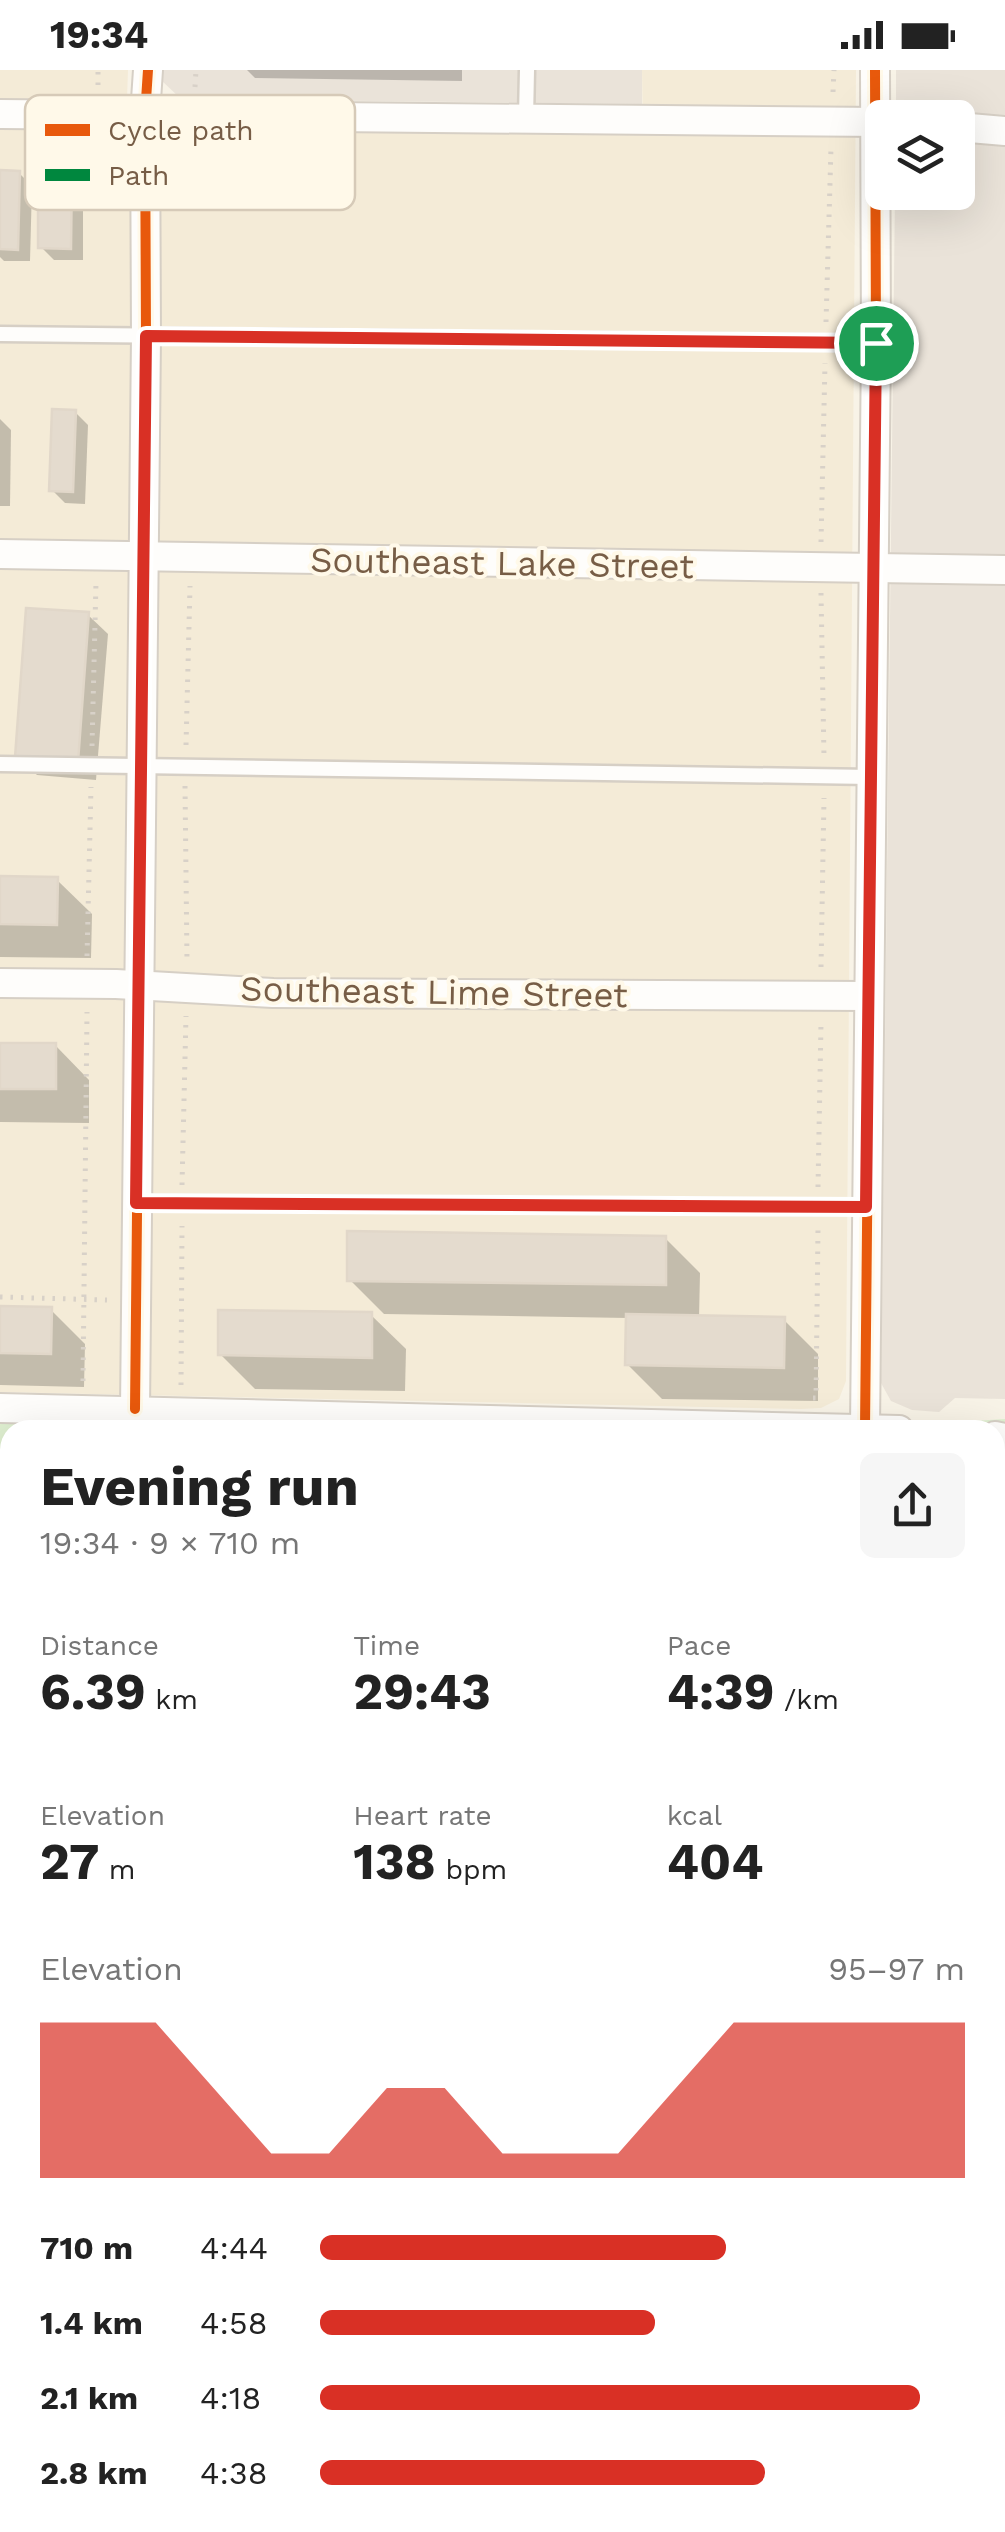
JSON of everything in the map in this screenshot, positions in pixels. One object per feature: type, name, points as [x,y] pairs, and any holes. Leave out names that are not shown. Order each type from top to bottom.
[{"type":"street","points":[[146,95],[148,70]]},
{"type":"street","points":[[875,70],[877,100]]},
{"type":"street","points":[[0,114],[25,114]]},
{"type":"street","points":[[355,117],[865,121]]},
{"type":"street","points":[[975,128],[1005,130]]},
{"type":"street","points":[[135,1410],[145,210]]},
{"type":"street","points":[[865,1420],[877,210]]},
{"type":"street","name":"Southeast Lake Street","points":[[0,554],[1005,570]]},
{"type":"street","name":"Southeast Lime Street","points":[[0,982],[272,993],[868,996]]},
{"type":"street","points":[[0,1408],[519,1420]]},
{"type":"lane","points":[[526,118],[528,70]]},
{"type":"lane","points":[[0,334],[876,343]]},
{"type":"lane","points":[[0,764],[871,776]]},
{"type":"lane","points":[[136,1203],[866,1207]]},
{"type":"path","points":[[98,70],[98,84]]},
{"type":"path","points":[[196,70],[196,88]]},
{"type":"path","points":[[0,1297],[136,1300]]},
{"type":"shaded area","points":[[0,70],[128,70],[127,95],[25,95],[25,210],[355,210],[355,130],[643,133],[642,70],[856,70],[846,1381],[839,1399],[821,1408],[801,1409],[0,1392]]},
{"type":"shaded area","points":[[162,70],[642,70],[642,104],[355,101],[355,95],[177,95],[161,80]]},
{"type":"shaded area","points":[[896,70],[1005,70],[1005,1399],[955,1398],[939,1412],[912,1410],[891,1401],[881,1383],[895,210],[975,210],[975,100],[896,100]]},
{"type":"green space","points":[[0,1418],[173,1420],[0,1420]]},
{"type":"building","points":[[0,170],[20,171],[18,250],[0,249]]},
{"type":"building","points":[[38,210],[71,210],[71,249],[38,248]]},
{"type":"building","points":[[52,409],[76,410],[73,492],[49,491]]},
{"type":"building","points":[[26,608],[89,612],[78,762],[15,757]]},
{"type":"building","points":[[0,876],[58,877],[57,925],[0,924]]},
{"type":"building","points":[[0,1043],[56,1043],[56,1089],[0,1089]]},
{"type":"building","points":[[347,1231],[666,1236],[666,1285],[347,1281]]},
{"type":"building","points":[[0,1306],[52,1307],[51,1354],[0,1353]]},
{"type":"building","points":[[218,1310],[372,1312],[372,1358],[218,1355]]},
{"type":"building","points":[[626,1314],[785,1317],[784,1368],[625,1365]]},
{"type":"cycle path","points":[[146,95],[148,70]]},
{"type":"cycle path","points":[[865,1420],[876,343],[875,70]]},
{"type":"cycle path","points":[[135,1409],[145,210]]},
{"type":"route","points":[[146,336],[876,343],[866,1207],[136,1203],[146,336]]}]
